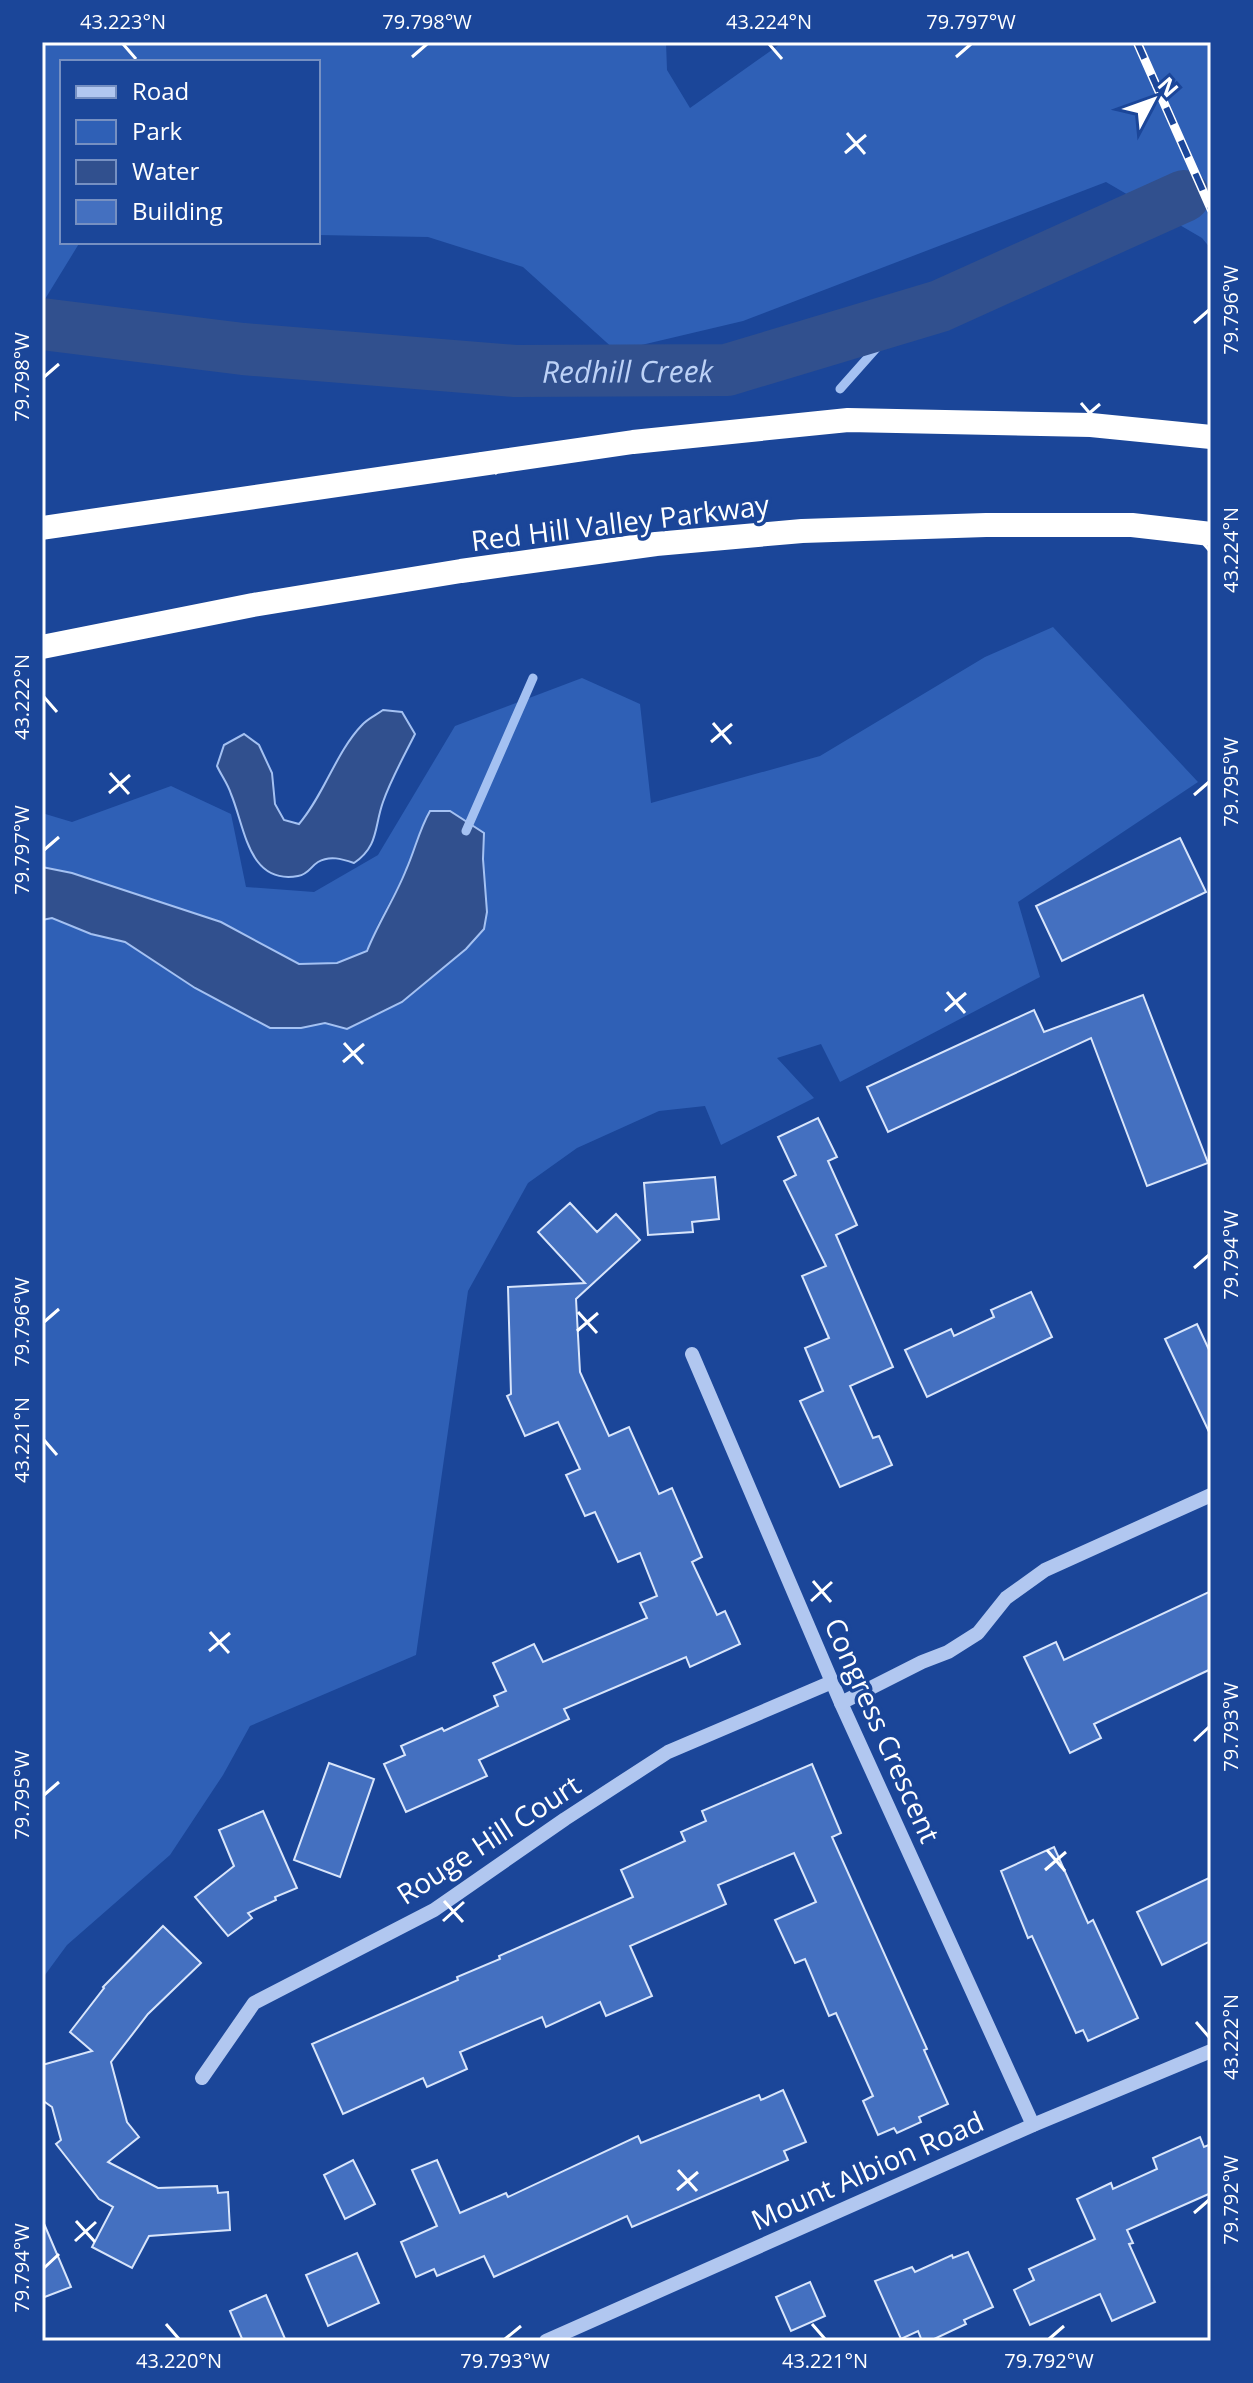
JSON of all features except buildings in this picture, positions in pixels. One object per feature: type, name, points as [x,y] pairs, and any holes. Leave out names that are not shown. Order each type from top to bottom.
[{"type":"highway","points":[[42,528],[633,442],[848,420],[1091,425],[1211,437]]},
{"type":"highway","name":"Red Hill Valley Parkway","points":[[42,647],[268,603],[461,571],[656,544],[802,531],[986,525],[1132,525],[1211,534]]},
{"type":"street","name":"Congress Crescent","points":[[692,1354],[841,1703],[1033,2125]]},
{"type":"street","points":[[841,1703],[948,1652],[978,1633],[1006,1598],[1045,1570],[1211,1495]]},
{"type":"street","name":"Rouge Hill Court","points":[[202,2078],[254,2003],[434,1910],[668,1752],[832,1682]]},
{"type":"street","name":"Mount Albion Road","points":[[546,2341],[1033,2125],[1211,2051]]},
{"type":"green space","points":[[42,42],[666,42],[667,70],[690,108],[783,42],[1211,42],[1211,249],[1202,238],[1106,182],[743,321],[616,351],[523,267],[428,237],[320,235],[320,60],[60,60],[60,244],[79,244],[42,304]]},
{"type":"green space","points":[[1053,627],[1198,782],[1018,902],[1040,977],[840,1082],[821,1044],[777,1058],[814,1098],[721,1145],[705,1106],[659,1111],[577,1148],[528,1183],[468,1291],[416,1655],[250,1726],[223,1775],[170,1855],[67,1945],[42,1979],[42,920],[52,918],[91,934],[125,942],[195,988],[270,1028],[301,1028],[325,1023],[347,1029],[402,1002],[466,949],[484,929],[484,833],[421,828],[406,871],[367,951],[337,963],[299,964],[221,922],[72,873],[42,867],[42,813],[72,822],[171,786],[231,814],[246,887],[314,892],[378,855],[455,726],[582,678],[640,704],[651,803],[820,756],[985,657]]},
{"type":"water","points":[[383,710],[402,712],[415,734],[386,793],[368,850],[354,863],[327,859],[298,876],[268,872],[251,851],[230,790],[217,766],[224,745],[244,734],[259,745],[272,773],[275,804],[284,820],[299,824],[353,736],[364,723]]},
{"type":"water","points":[[430,811],[450,811],[484,833],[487,912],[484,929],[466,949],[402,1002],[347,1029],[325,1023],[301,1028],[270,1028],[195,988],[125,942],[91,934],[52,918],[42,920],[42,867],[72,873],[221,922],[299,964],[337,963],[367,951],[402,880]]},
{"type":"waterway","name":"Redhill Creek","points":[[42,324],[243,349],[515,371],[727,370],[940,306],[1184,196]]},
{"type":"waterway","points":[[840,389],[909,316]]},
{"type":"waterway","points":[[466,831],[533,678]]},
{"type":"railway","points":[[1137,42],[1211,209]]}]
